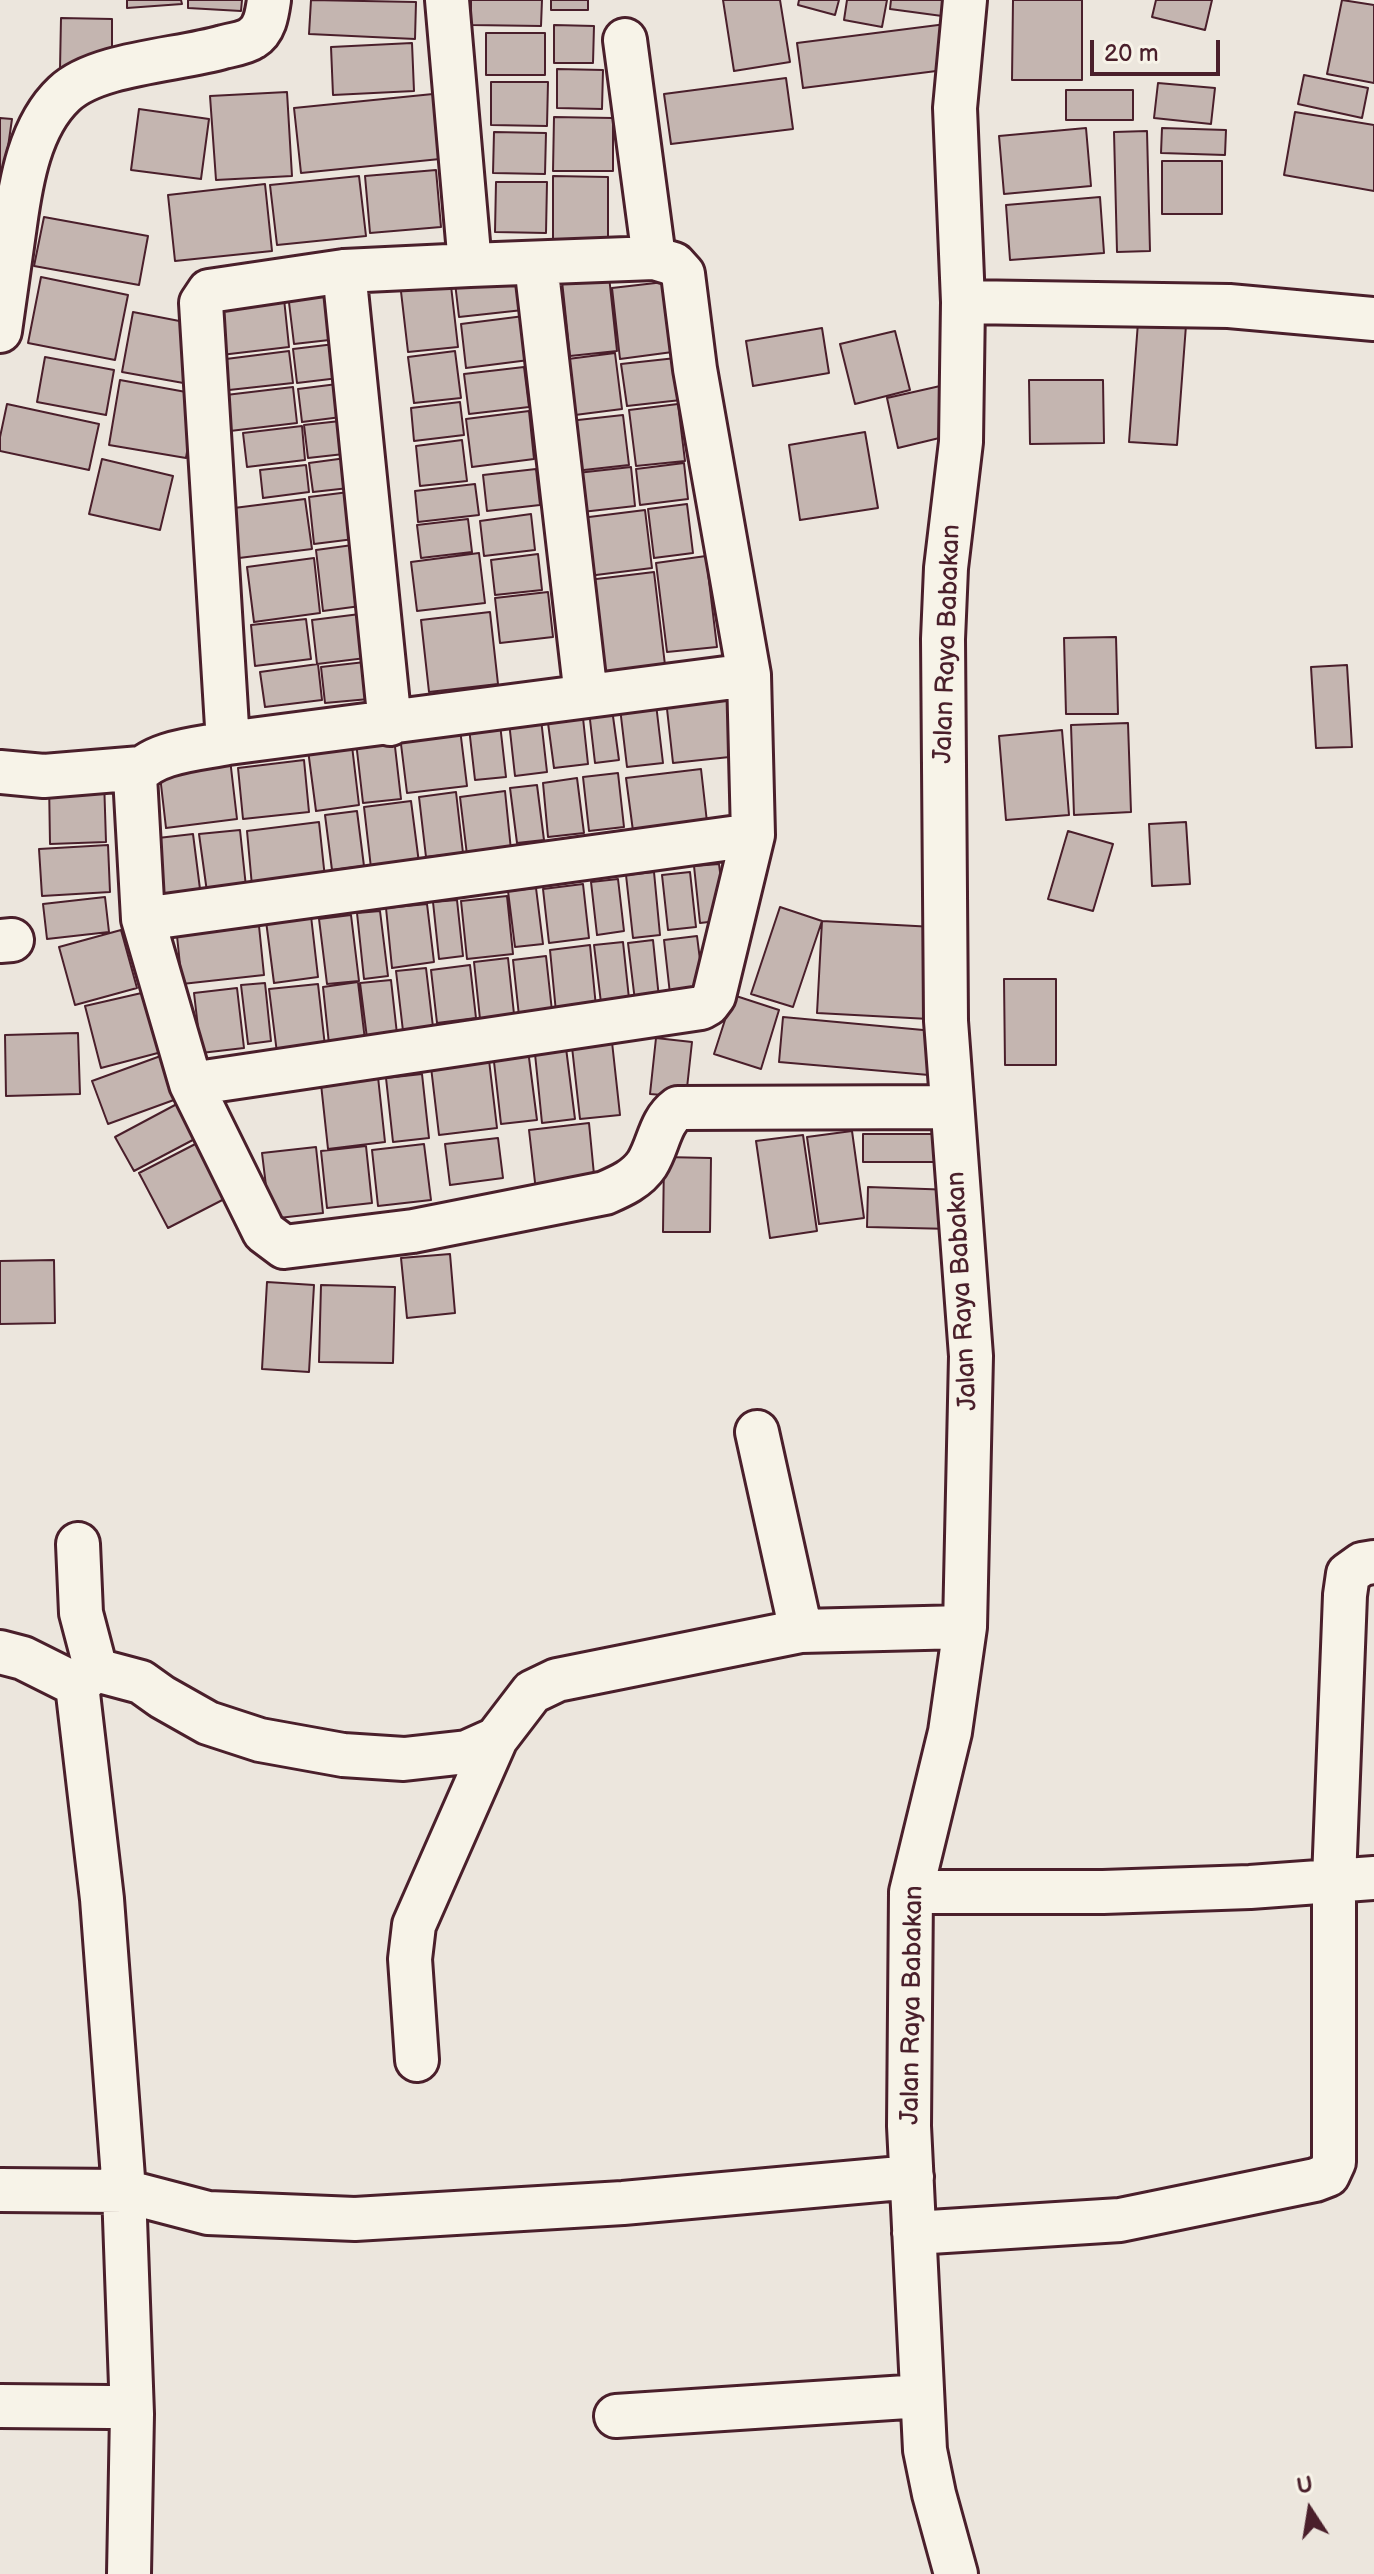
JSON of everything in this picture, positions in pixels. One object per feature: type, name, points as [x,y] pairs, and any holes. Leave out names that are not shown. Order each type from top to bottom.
[{"type":"street","points":[[0,331],[7,224],[39,129],[64,93],[96,76],[148,62],[204,53],[252,39],[267,17],[269,0]]},
{"type":"street","points":[[447,0],[470,265]]},
{"type":"street","name":"Jalan Raya Babakan","points":[[956,2574],[925,2450],[909,2126],[911,1892],[950,1732],[965,1627],[971,1356],[946,1021],[943,639],[946,568],[961,442],[963,302],[955,108],[965,0]]},
{"type":"street","points":[[625,40],[654,258]]},
{"type":"street","points":[[191,1084],[701,1008],[714,996],[753,835],[749,675],[695,369],[683,274],[674,264],[654,258],[344,271],[209,291],[201,303],[228,743]]},
{"type":"street","points":[[536,264],[586,696]]},
{"type":"street","points":[[344,271],[390,724]]},
{"type":"street","points":[[963,302],[1229,306],[1374,319]]},
{"type":"street","points":[[749,675],[228,743],[153,760],[141,768],[135,776],[143,919],[191,1084],[264,1232],[284,1247],[413,1231],[605,1193],[629,1182],[647,1164],[669,1114],[678,1108],[952,1107]]},
{"type":"street","points":[[0,772],[44,776],[141,768]]},
{"type":"street","points":[[143,919],[753,835]]},
{"type":"street","points":[[757,1432],[801,1631]]},
{"type":"street","points":[[78,1544],[124,2191],[132,2414],[129,2574]]},
{"type":"street","points":[[914,2233],[1120,2220],[1328,2175],[1334,2162],[1354,1879],[1348,1574],[1362,1564],[1374,1562]]},
{"type":"street","points":[[417,2060],[410,1959],[414,1925],[496,1739],[532,1692],[557,1680],[801,1631],[965,1627]]},
{"type":"street","points":[[0,1652],[54,1671],[87,1678],[141,1682],[208,1723],[260,1740],[343,1755],[404,1759],[467,1752],[496,1739]]},
{"type":"street","points":[[911,1892],[1117,1892],[1354,1879]]},
{"type":"street","points":[[0,2190],[124,2191],[208,2213],[355,2219],[623,2203],[912,2177]]},
{"type":"street","points":[[616,2416],[922,2396]]},
{"type":"street","points":[[0,2406],[110,2407]]},
{"type":"building","points":[[127,0],[181,0],[182,4],[127,8]]},
{"type":"building","points":[[188,0],[242,0],[241,11],[188,8]]},
{"type":"building","points":[[311,0],[416,2],[415,39],[309,34]]},
{"type":"building","points":[[471,0],[542,0],[541,26],[471,25]]},
{"type":"building","points":[[551,0],[588,0],[588,10],[551,10]]},
{"type":"building","points":[[723,0],[780,0],[790,62],[734,71]]},
{"type":"building","points":[[799,0],[839,0],[835,15],[798,5]]},
{"type":"building","points":[[847,0],[887,0],[882,27],[844,20]]},
{"type":"building","points":[[891,0],[945,0],[942,16],[890,9]]},
{"type":"building","points":[[1013,0],[1082,0],[1082,80],[1012,80]]},
{"type":"building","points":[[1156,0],[1212,0],[1205,30],[1152,17]]},
{"type":"building","points":[[1342,0],[1374,5],[1374,83],[1327,74]]},
{"type":"building","points":[[61,18],[112,19],[112,69],[60,69]]},
{"type":"building","points":[[946,24],[952,69],[803,88],[797,43]]},
{"type":"building","points":[[554,25],[594,26],[593,63],[554,63]]},
{"type":"building","points":[[486,33],[545,33],[545,75],[486,75]]},
{"type":"building","points":[[412,43],[414,91],[333,95],[331,47]]},
{"type":"building","points":[[557,69],[603,70],[602,109],[557,108]]},
{"type":"building","points":[[1304,75],[1368,88],[1362,118],[1298,104]]},
{"type":"building","points":[[786,78],[793,129],[671,144],[664,94]]},
{"type":"building","points":[[491,82],[548,82],[547,126],[491,125]]},
{"type":"building","points":[[1158,83],[1215,88],[1211,124],[1154,118]]},
{"type":"building","points":[[1066,90],[1133,90],[1133,120],[1066,120]]},
{"type":"building","points":[[287,92],[292,176],[216,180],[210,96]]},
{"type":"building","points":[[433,94],[440,159],[301,173],[294,108]]},
{"type":"building","points":[[139,109],[209,119],[201,179],[131,170]]},
{"type":"building","points":[[1295,112],[1374,125],[1374,191],[1284,175]]},
{"type":"building","points":[[554,117],[613,118],[613,171],[553,171]]},
{"type":"building","points":[[0,118],[12,119],[3,182],[0,182]]},
{"type":"building","points":[[1086,128],[1091,186],[1004,194],[999,136]]},
{"type":"building","points":[[1162,128],[1226,130],[1225,155],[1161,153]]},
{"type":"building","points":[[1147,131],[1150,251],[1117,252],[1114,132]]},
{"type":"building","points":[[494,132],[546,133],[545,174],[493,173]]},
{"type":"building","points":[[1162,161],[1222,161],[1222,214],[1162,214]]},
{"type":"building","points":[[436,170],[441,227],[370,233],[365,176]]},
{"type":"building","points":[[359,176],[366,236],[277,245],[270,185]]},
{"type":"building","points":[[553,176],[608,177],[608,244],[553,244]]},
{"type":"building","points":[[496,182],[547,182],[546,233],[495,232]]},
{"type":"building","points":[[265,184],[272,251],[175,261],[168,195]]},
{"type":"building","points":[[1100,197],[1104,253],[1010,260],[1006,205]]},
{"type":"building","points":[[44,217],[148,236],[139,285],[34,266]]},
{"type":"building","points":[[517,266],[523,310],[459,317],[454,274]]},
{"type":"building","points":[[609,276],[617,351],[570,356],[562,281]]},
{"type":"building","points":[[41,277],[128,295],[115,360],[28,343]]},
{"type":"building","points":[[450,277],[458,347],[408,352],[400,283]]},
{"type":"building","points":[[340,280],[347,338],[294,344],[287,286]]},
{"type":"building","points":[[673,281],[680,351],[620,359],[612,288]]},
{"type":"building","points":[[283,289],[289,347],[221,355],[215,297]]},
{"type":"building","points":[[1139,309],[1187,312],[1177,445],[1129,442]]},
{"type":"building","points":[[133,312],[200,325],[189,384],[122,372]]},
{"type":"building","points":[[524,316],[529,360],[466,368],[461,324]]},
{"type":"building","points":[[822,328],[829,373],[753,386],[746,341]]},
{"type":"building","points":[[895,331],[910,390],[855,404],[840,344]]},
{"type":"building","points":[[343,343],[347,377],[297,383],[293,349]]},
{"type":"building","points":[[289,351],[293,383],[229,390],[226,359]]},
{"type":"building","points":[[455,351],[461,398],[414,403],[408,357]]},
{"type":"building","points":[[615,353],[622,409],[575,415],[568,359]]},
{"type":"building","points":[[45,357],[114,370],[106,415],[37,402]]},
{"type":"building","points":[[676,358],[681,400],[627,406],[621,364]]},
{"type":"building","points":[[524,367],[529,407],[469,414],[464,374]]},
{"type":"building","points":[[120,380],[197,394],[186,458],[109,445]]},
{"type":"building","points":[[1029,380],[1103,380],[1104,443],[1030,444]]},
{"type":"building","points":[[345,383],[349,416],[302,422],[298,389]]},
{"type":"building","points":[[949,384],[960,433],[898,448],[887,398]]},
{"type":"building","points":[[293,387],[297,423],[230,431],[226,395]]},
{"type":"building","points":[[460,402],[464,435],[414,441],[411,408]]},
{"type":"building","points":[[7,404],[99,424],[89,470],[0,451]]},
{"type":"building","points":[[678,404],[685,461],[636,466],[629,410]]},
{"type":"building","points":[[529,411],[534,459],[472,467],[466,419]]},
{"type":"building","points":[[623,415],[629,465],[575,471],[569,421]]},
{"type":"building","points":[[349,420],[353,453],[308,458],[304,425]]},
{"type":"building","points":[[302,426],[305,460],[247,467],[243,433]]},
{"type":"building","points":[[865,432],[878,508],[800,520],[789,445]]},
{"type":"building","points":[[462,440],[467,481],[420,486],[416,446]]},
{"type":"building","points":[[346,458],[349,488],[313,492],[309,463]]},
{"type":"building","points":[[102,459],[173,476],[160,530],[89,514]]},
{"type":"building","points":[[684,463],[688,499],[640,505],[636,469]]},
{"type":"building","points":[[306,465],[309,492],[263,498],[260,470]]},
{"type":"building","points":[[631,467],[635,506],[582,512],[577,473]]},
{"type":"building","points":[[536,469],[540,505],[487,511],[483,475]]},
{"type":"building","points":[[475,484],[479,515],[418,522],[415,491]]},
{"type":"building","points":[[357,491],[362,538],[314,544],[309,497]]},
{"type":"building","points":[[305,499],[312,549],[239,558],[234,508]]},
{"type":"building","points":[[687,504],[693,553],[654,558],[648,509]]},
{"type":"building","points":[[645,510],[652,568],[588,576],[581,518]]},
{"type":"building","points":[[531,514],[535,550],[484,556],[480,521]]},
{"type":"building","points":[[468,519],[472,552],[421,558],[417,525]]},
{"type":"building","points":[[360,544],[368,605],[323,611],[316,550]]},
{"type":"building","points":[[479,553],[485,603],[417,611],[411,562]]},
{"type":"building","points":[[538,554],[542,590],[495,595],[491,560]]},
{"type":"building","points":[[706,556],[717,647],[667,652],[656,563]]},
{"type":"building","points":[[314,558],[320,613],[254,622],[247,567]]},
{"type":"building","points":[[654,572],[665,665],[599,673],[588,580]]},
{"type":"building","points":[[548,592],[553,637],[500,643],[495,598]]},
{"type":"building","points":[[490,612],[498,684],[429,692],[421,620]]},
{"type":"building","points":[[368,613],[374,657],[317,664],[312,620]]},
{"type":"building","points":[[306,619],[311,659],[255,666],[251,625]]},
{"type":"building","points":[[1116,637],[1118,714],[1066,714],[1064,638]]},
{"type":"building","points":[[365,662],[369,699],[325,703],[321,667]]},
{"type":"building","points":[[318,664],[322,700],[265,707],[260,672]]},
{"type":"building","points":[[1347,665],[1352,747],[1316,748],[1311,667]]},
{"type":"building","points":[[732,692],[739,756],[673,763],[666,700]]},
{"type":"building","points":[[656,704],[663,763],[627,767],[620,708]]},
{"type":"building","points":[[612,709],[619,760],[595,763],[589,711]]},
{"type":"building","points":[[583,718],[588,764],[554,768],[548,723]]},
{"type":"building","points":[[541,719],[547,772],[515,776],[509,722]]},
{"type":"building","points":[[1128,723],[1131,812],[1074,815],[1071,725]]},
{"type":"building","points":[[500,724],[506,777],[475,780],[469,728]]},
{"type":"building","points":[[460,729],[467,786],[407,793],[400,736]]},
{"type":"building","points":[[1062,730],[1069,815],[1006,820],[999,736]]},
{"type":"building","points":[[394,738],[401,799],[363,803],[356,742]]},
{"type":"building","points":[[352,746],[359,805],[316,811],[308,750]]},
{"type":"building","points":[[230,759],[237,819],[166,828],[159,767]]},
{"type":"building","points":[[304,760],[309,812],[243,819],[238,768]]},
{"type":"building","points":[[701,769],[707,822],[633,831],[626,778]]},
{"type":"building","points":[[618,773],[624,827],[589,831],[583,777]]},
{"type":"building","points":[[577,778],[584,833],[548,837],[543,783]]},
{"type":"building","points":[[104,779],[106,842],[50,844],[49,781]]},
{"type":"building","points":[[537,785],[544,840],[517,843],[510,788]]},
{"type":"building","points":[[505,791],[511,850],[467,855],[460,797]]},
{"type":"building","points":[[456,792],[463,853],[426,857],[419,797]]},
{"type":"building","points":[[411,801],[419,863],[371,868],[364,807]]},
{"type":"building","points":[[357,811],[364,866],[332,870],[325,815]]},
{"type":"building","points":[[319,822],[325,878],[252,886],[247,831]]},
{"type":"building","points":[[1186,822],[1190,884],[1152,886],[1149,824]]},
{"type":"building","points":[[240,830],[246,887],[207,892],[199,834]]},
{"type":"building","points":[[1068,831],[1113,844],[1093,911],[1048,899]]},
{"type":"building","points":[[193,834],[200,889],[164,894],[158,838]]},
{"type":"building","points":[[108,845],[110,892],[42,896],[39,849]]},
{"type":"building","points":[[719,864],[726,920],[700,923],[694,866]]},
{"type":"building","points":[[654,872],[660,935],[633,938],[626,875]]},
{"type":"building","points":[[690,872],[696,927],[668,930],[662,875]]},
{"type":"building","points":[[618,879],[624,931],[597,935],[591,882]]},
{"type":"building","points":[[583,884],[589,938],[549,943],[543,889]]},
{"type":"building","points":[[536,888],[543,944],[515,947],[508,891]]},
{"type":"building","points":[[507,896],[513,954],[467,959],[461,901]]},
{"type":"building","points":[[105,897],[109,932],[47,939],[43,904]]},
{"type":"building","points":[[457,900],[463,956],[439,959],[433,902]]},
{"type":"building","points":[[427,904],[434,962],[392,968],[386,908]]},
{"type":"building","points":[[780,907],[822,921],[793,1007],[751,994]]},
{"type":"building","points":[[380,911],[388,976],[364,979],[357,913]]},
{"type":"building","points":[[351,915],[359,981],[327,984],[319,919]]},
{"type":"building","points":[[311,916],[318,977],[274,983],[266,921]]},
{"type":"building","points":[[822,921],[934,927],[929,1019],[817,1013]]},
{"type":"building","points":[[259,926],[264,975],[182,984],[177,936]]},
{"type":"building","points":[[121,930],[137,988],[75,1005],[59,947]]},
{"type":"building","points":[[697,936],[705,1000],[671,1003],[664,940]]},
{"type":"building","points":[[653,940],[659,998],[635,1001],[628,943]]},
{"type":"building","points":[[623,942],[630,1008],[602,1011],[594,945]]},
{"type":"building","points":[[590,945],[596,1007],[556,1012],[550,950]]},
{"type":"building","points":[[546,956],[552,1011],[519,1016],[513,960]]},
{"type":"building","points":[[508,958],[514,1014],[480,1019],[474,962]]},
{"type":"building","points":[[470,965],[476,1018],[437,1023],[431,970]]},
{"type":"building","points":[[426,968],[433,1027],[403,1031],[396,971]]},
{"type":"building","points":[[1004,979],[1056,979],[1056,1065],[1005,1065]]},
{"type":"building","points":[[391,980],[397,1034],[367,1038],[360,983]]},
{"type":"building","points":[[358,982],[365,1040],[329,1044],[323,987]]},
{"type":"building","points":[[265,983],[271,1041],[248,1044],[241,985]]},
{"type":"building","points":[[318,984],[326,1055],[278,1061],[269,989]]},
{"type":"building","points":[[237,988],[244,1048],[201,1053],[194,993]]},
{"type":"building","points":[[159,989],[173,1049],[101,1068],[85,1006]]},
{"type":"building","points":[[733,995],[779,1010],[761,1069],[714,1054]]},
{"type":"building","points":[[783,1017],[934,1031],[929,1075],[779,1062]]},
{"type":"building","points":[[78,1033],[80,1094],[6,1096],[5,1035]]},
{"type":"building","points":[[656,1038],[692,1042],[686,1097],[650,1094]]},
{"type":"building","points":[[565,1040],[575,1119],[542,1123],[534,1044]]},
{"type":"building","points":[[612,1042],[620,1115],[580,1119],[572,1047]]},
{"type":"building","points":[[177,1050],[193,1093],[108,1124],[92,1081]]},
{"type":"building","points":[[528,1050],[537,1120],[501,1124],[493,1053]]},
{"type":"building","points":[[489,1060],[497,1128],[439,1135],[431,1067]]},
{"type":"building","points":[[422,1074],[429,1138],[393,1142],[386,1078]]},
{"type":"building","points":[[378,1077],[385,1142],[328,1149],[321,1084]]},
{"type":"building","points":[[190,1097],[208,1132],[134,1171],[115,1137]]},
{"type":"building","points":[[589,1123],[595,1185],[536,1191],[529,1130]]},
{"type":"building","points":[[852,1131],[864,1218],[819,1224],[807,1137]]},
{"type":"building","points":[[863,1134],[947,1134],[948,1162],[863,1162]]},
{"type":"building","points":[[803,1135],[817,1231],[770,1238],[756,1141]]},
{"type":"building","points":[[207,1138],[236,1193],[168,1228],[139,1173]]},
{"type":"building","points":[[498,1138],[503,1178],[450,1185],[445,1144]]},
{"type":"building","points":[[424,1144],[431,1200],[378,1206],[372,1150]]},
{"type":"building","points":[[366,1146],[372,1203],[327,1208],[321,1151]]},
{"type":"building","points":[[316,1147],[323,1213],[270,1219],[262,1153]]},
{"type":"building","points":[[664,1157],[711,1158],[710,1232],[663,1232]]},
{"type":"building","points":[[868,1187],[954,1190],[952,1229],[867,1227]]},
{"type":"building","points":[[450,1254],[455,1313],[407,1318],[401,1258]]},
{"type":"building","points":[[54,1260],[55,1323],[0,1324],[0,1261]]},
{"type":"building","points":[[267,1282],[314,1285],[309,1372],[262,1369]]},
{"type":"building","points":[[321,1285],[395,1287],[393,1363],[319,1362]]}]
